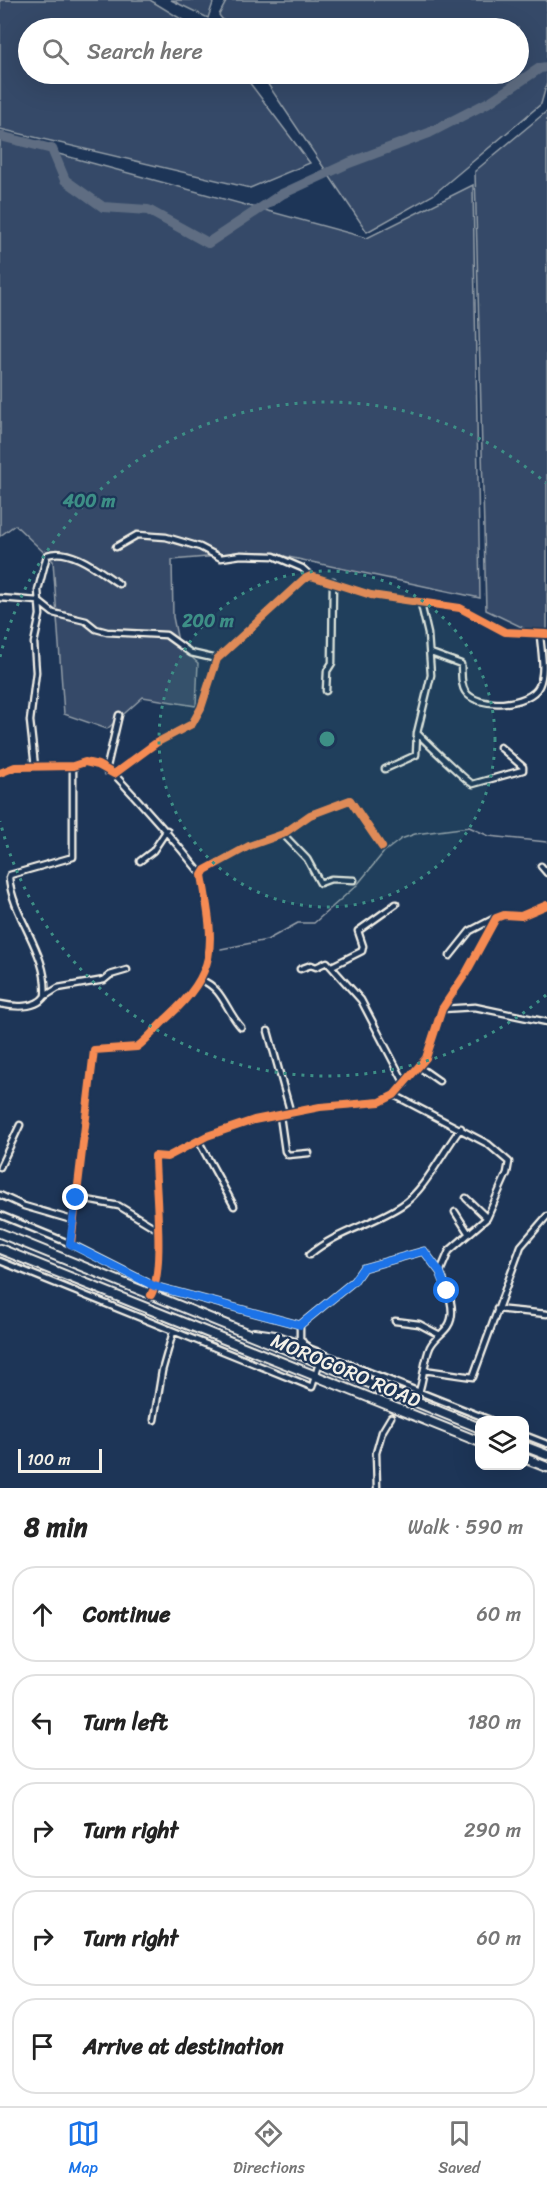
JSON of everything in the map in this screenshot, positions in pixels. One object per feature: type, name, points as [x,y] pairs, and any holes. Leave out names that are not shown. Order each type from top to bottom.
[{"type":"highway","name":"MOROGORO ROAD","points":[[0,1233],[475,1426]]},
{"type":"highway","name":"MOROGORO ROAD","points":[[0,1249],[475,1440]]},
{"type":"highway","points":[[241,1331],[275,1336],[306,1347]]},
{"type":"highway","points":[[529,1448],[547,1455]]},
{"type":"highway","points":[[529,1460],[547,1467]]},
{"type":"street","points":[[116,547],[137,534],[166,537],[200,547],[221,558],[242,555],[274,556],[302,568],[311,576],[333,581],[371,595],[460,608],[504,632],[547,634]]},
{"type":"street","points":[[35,767],[30,721],[36,672],[34,643],[40,615],[38,601],[40,576],[47,555],[62,553],[85,563],[119,584]]},
{"type":"street","points":[[114,774],[156,742],[192,724],[201,708],[217,659],[304,579],[311,576]]},
{"type":"street","points":[[326,691],[327,671],[332,663],[333,581]]},
{"type":"street","points":[[0,598],[38,601],[53,613],[89,621],[100,631],[166,634],[192,653],[217,659]]},
{"type":"street","points":[[385,769],[416,755],[417,733],[430,685],[430,653],[421,604]]},
{"type":"street","points":[[430,653],[461,664],[464,691],[474,700],[523,701],[536,693],[542,680],[540,635]]},
{"type":"street","points":[[106,771],[119,715]]},
{"type":"street","points":[[417,733],[445,757],[466,782],[473,784],[523,770],[523,767],[500,747]]},
{"type":"street","points":[[0,773],[15,767],[73,766],[92,763],[114,774],[149,814],[167,830],[202,875],[210,936],[206,968],[193,994],[137,1047],[94,1050],[70,1244]]},
{"type":"street","points":[[45,996],[45,985],[37,952],[14,904],[9,878],[10,875],[73,857],[73,766]]},
{"type":"street","points":[[202,875],[204,870],[233,854],[283,834],[310,815],[350,800],[382,847]]},
{"type":"street","points":[[140,861],[153,851],[167,830]]},
{"type":"street","points":[[283,834],[307,859],[320,883],[331,879],[354,880]]},
{"type":"street","points":[[541,866],[547,873]]},
{"type":"street","points":[[333,966],[362,951],[363,946],[358,931],[396,904]]},
{"type":"street","points":[[450,956],[470,931],[504,915],[521,916],[547,905]]},
{"type":"street","points":[[151,1295],[154,1286],[157,1229],[155,1156],[166,1157],[198,1140],[243,1124],[320,1107],[380,1102],[394,1095],[426,1058],[442,1009],[466,973],[496,918]]},
{"type":"street","points":[[300,969],[311,965],[316,967],[327,962],[333,966],[338,976],[361,1000],[405,1084]]},
{"type":"street","points":[[0,1004],[27,1005],[42,1000],[58,988],[104,980],[110,975],[127,970]]},
{"type":"street","points":[[201,980],[217,988],[227,1009],[241,1027]]},
{"type":"street","points":[[442,1009],[476,1007],[547,1022]]},
{"type":"street","points":[[268,1031],[291,1114]]},
{"type":"street","points":[[419,1067],[439,1081]]},
{"type":"street","points":[[394,1095],[488,1144],[509,1162],[507,1173],[487,1218],[450,1251],[440,1272]]},
{"type":"street","points":[[280,1116],[285,1151],[288,1155],[309,1153]]},
{"type":"street","points":[[0,1167],[21,1125]]},
{"type":"street","points":[[309,1255],[326,1241],[402,1205],[423,1185],[460,1128]]},
{"type":"street","points":[[198,1140],[234,1206]]},
{"type":"street","points":[[0,1195],[24,1206],[72,1220]]},
{"type":"street","points":[[76,1198],[119,1206],[157,1229]]},
{"type":"street","points":[[466,1198],[487,1218]]},
{"type":"street","points":[[455,1212],[469,1234]]},
{"type":"street","points":[[0,1215],[70,1244],[154,1286],[300,1325]]},
{"type":"street","points":[[424,1370],[473,1377],[521,1246],[547,1216]]},
{"type":"street","points":[[300,1325],[354,1281],[363,1268],[424,1251],[440,1272],[447,1291],[451,1321],[447,1329],[438,1334],[429,1349],[419,1392]]},
{"type":"street","points":[[0,1262],[312,1387],[322,1353]]},
{"type":"street","points":[[497,1309],[547,1314]]},
{"type":"street","points":[[395,1321],[419,1324],[438,1334]]},
{"type":"street","points":[[300,1325],[300,1338],[306,1347],[480,1416]]},
{"type":"street","points":[[154,1420],[162,1371],[173,1332]]},
{"type":"street","points":[[377,1488],[376,1453],[382,1432],[391,1417]]},
{"type":"street","points":[[529,1436],[547,1444]]},
{"type":"shaded area","points":[[0,0],[150,0],[180,18],[18,18],[18,84],[251,84],[310,163],[250,188],[0,129]]},
{"type":"shaded area","points":[[171,0],[214,0],[208,18]]},
{"type":"shaded area","points":[[227,0],[547,0],[547,83],[541,104],[433,195],[367,232],[268,84],[529,84],[529,18],[221,18],[219,15]]},
{"type":"shaded area","points":[[547,111],[547,632],[534,633],[486,610],[475,171]]},
{"type":"shaded area","points":[[0,138],[367,238],[473,185],[480,598],[265,552],[172,560],[173,617],[179,646],[198,663],[196,706],[143,697],[107,729],[64,714],[53,561],[15,525],[0,536]]},
{"type":"waterway","points":[[529,75],[540,68],[547,67]]},
{"type":"waterway","points":[[0,136],[52,149],[65,180],[103,207],[148,210],[208,243],[282,194],[349,163],[429,133],[491,101],[516,84]]},
{"type":"waterway","points":[[221,949],[267,940],[298,923],[314,923],[357,885],[384,852],[401,839],[415,834],[469,827],[489,836],[547,842]]},
{"type":"waterway","points":[[529,1466],[547,1473]]},
{"type":"cycle path","points":[[0,773],[15,767],[73,766],[85,762],[98,765],[114,774],[156,743],[192,724],[201,708],[217,659],[304,579],[311,576],[371,595],[460,608],[505,632],[547,634]]},
{"type":"cycle path","points":[[71,1244],[94,1050],[137,1047],[184,1001],[197,984],[205,969],[209,953],[209,919],[202,875],[205,870],[249,846],[283,834],[310,815],[350,800],[382,847]]},
{"type":"cycle path","points":[[151,1295],[158,1268],[155,1156],[167,1157],[207,1136],[254,1120],[320,1107],[380,1102],[394,1095],[426,1058],[442,1009],[466,973],[496,918],[504,915],[521,916],[547,905]]},
{"type":"route","points":[[76,1198],[70,1244],[154,1286],[250,1313],[300,1325],[354,1281],[363,1268],[424,1251],[440,1272],[447,1291]]}]
